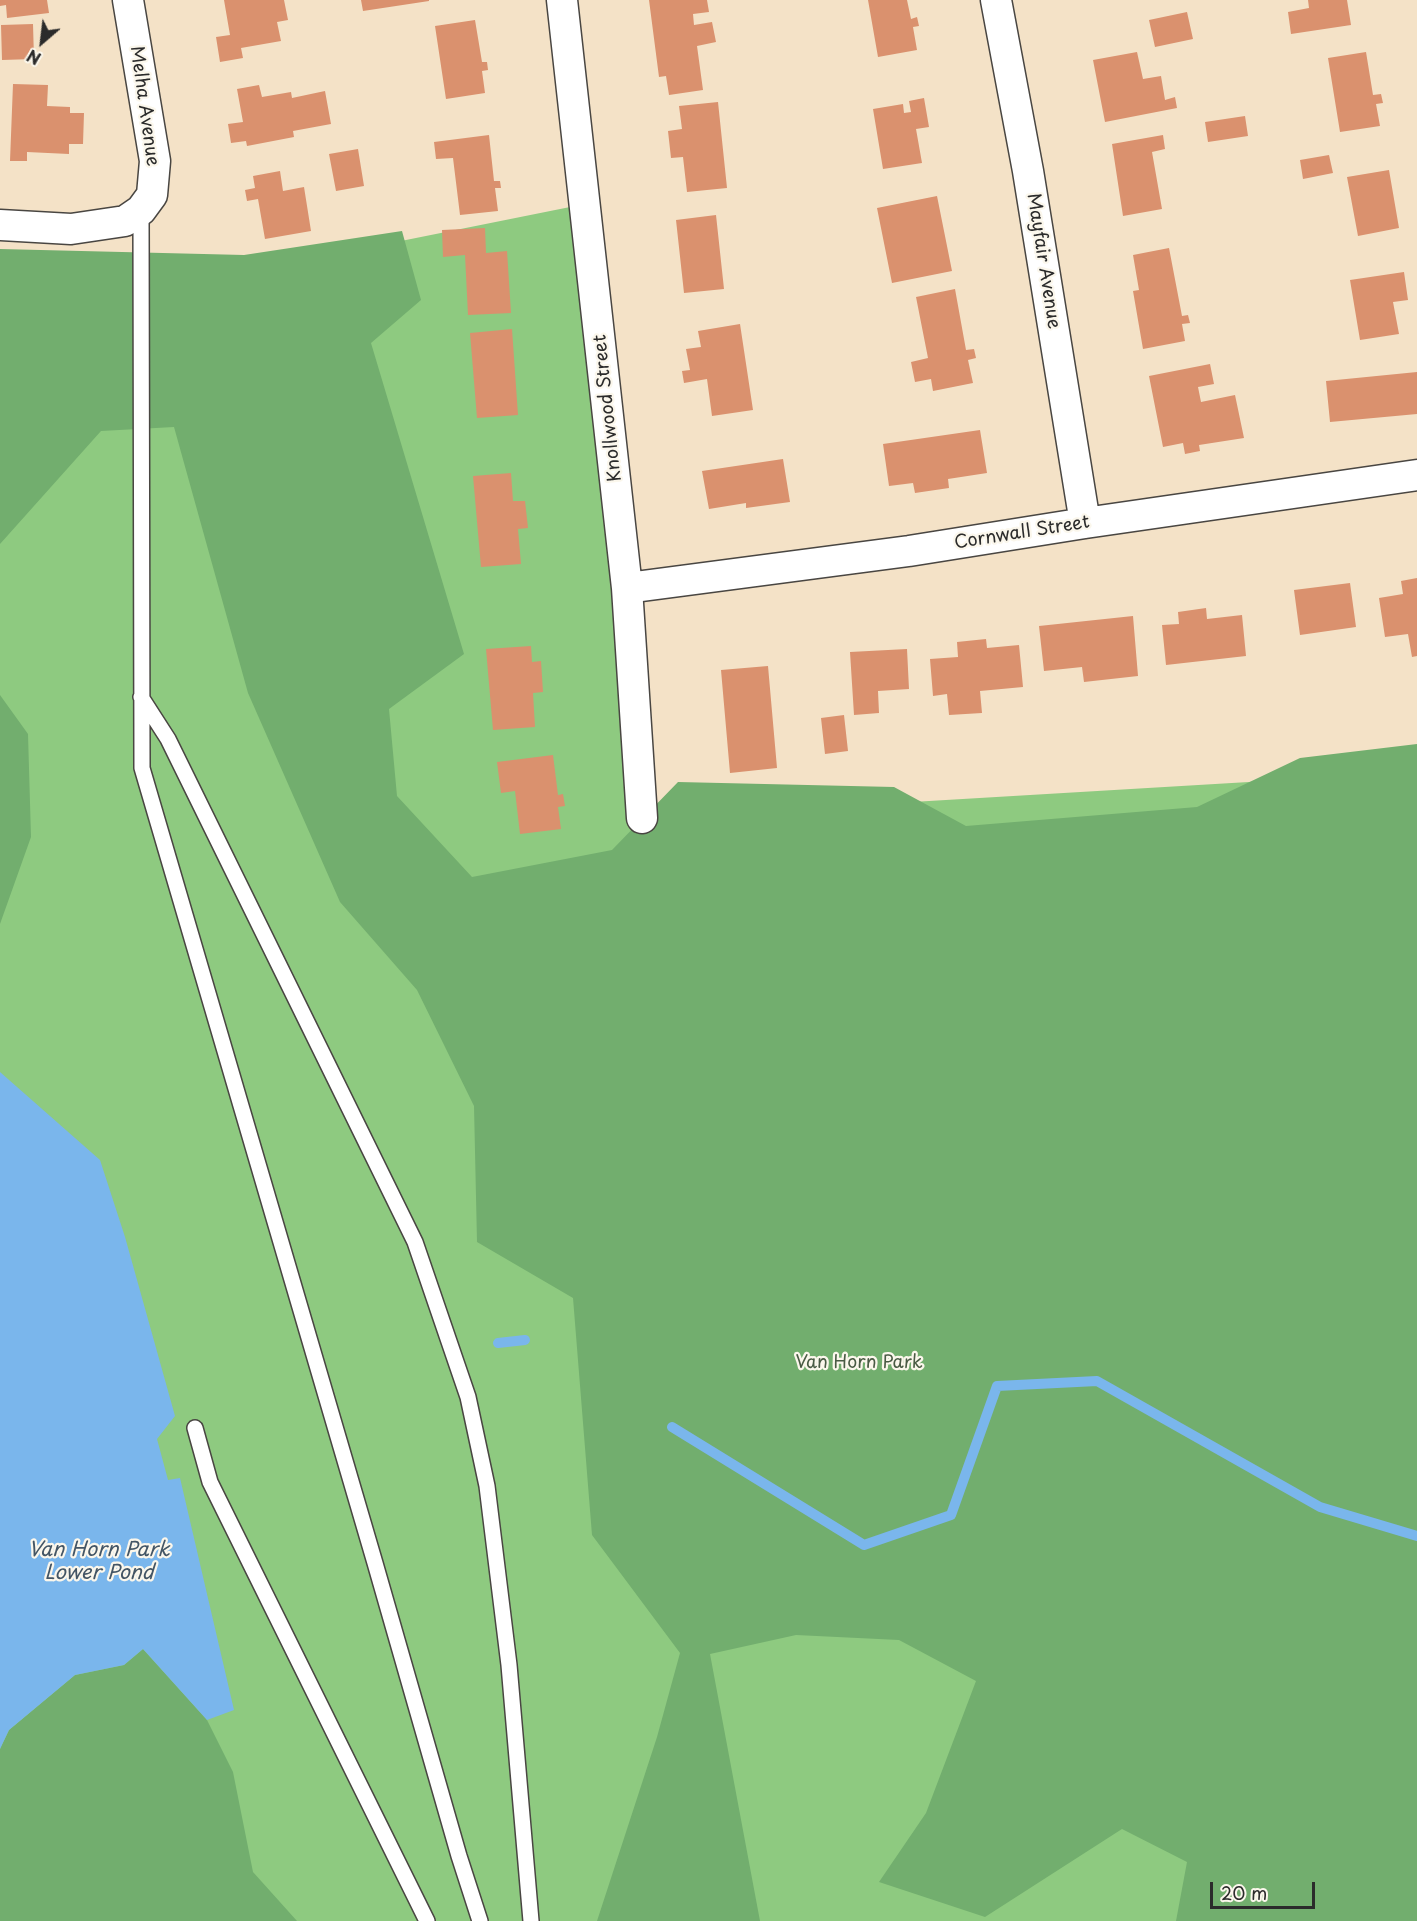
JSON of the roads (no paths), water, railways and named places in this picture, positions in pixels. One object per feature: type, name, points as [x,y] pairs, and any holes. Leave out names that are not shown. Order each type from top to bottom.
[{"type":"street","name":"Melha Avenue","points":[[128,0],[155,160],[152,195],[141,210]]},
{"type":"street","name":"Knollwood Street","points":[[562,0],[627,588],[642,818]]},
{"type":"street","name":"Mayfair Avenue","points":[[996,0],[1028,171],[1085,523]]},
{"type":"street","points":[[0,225],[71,229],[125,221],[141,210]]},
{"type":"street","name":"Cornwall Street","points":[[627,588],[909,551],[1417,475]]},
{"type":"lane","points":[[141,210],[142,768],[480,1921]]},
{"type":"lane","points":[[141,697],[168,739],[415,1242],[468,1398],[487,1486],[509,1665],[531,1921]]},
{"type":"lane","points":[[195,1428],[210,1482],[427,1921]]},
{"type":"water","name":"Van Horn Park Lower Pond","points":[[0,1072],[100,1160],[125,1237],[175,1416],[157,1439],[168,1480],[180,1478],[234,1710],[207,1720],[143,1649],[124,1665],[75,1675],[9,1730],[0,1749]]},
{"type":"waterway","points":[[498,1343],[525,1340]]},
{"type":"waterway","points":[[672,1427],[864,1545],[951,1515],[997,1386],[1097,1381],[1320,1507],[1417,1536]]},
{"type":"park label","name":"Van Horn Park","points":[[859,1363]]}]
